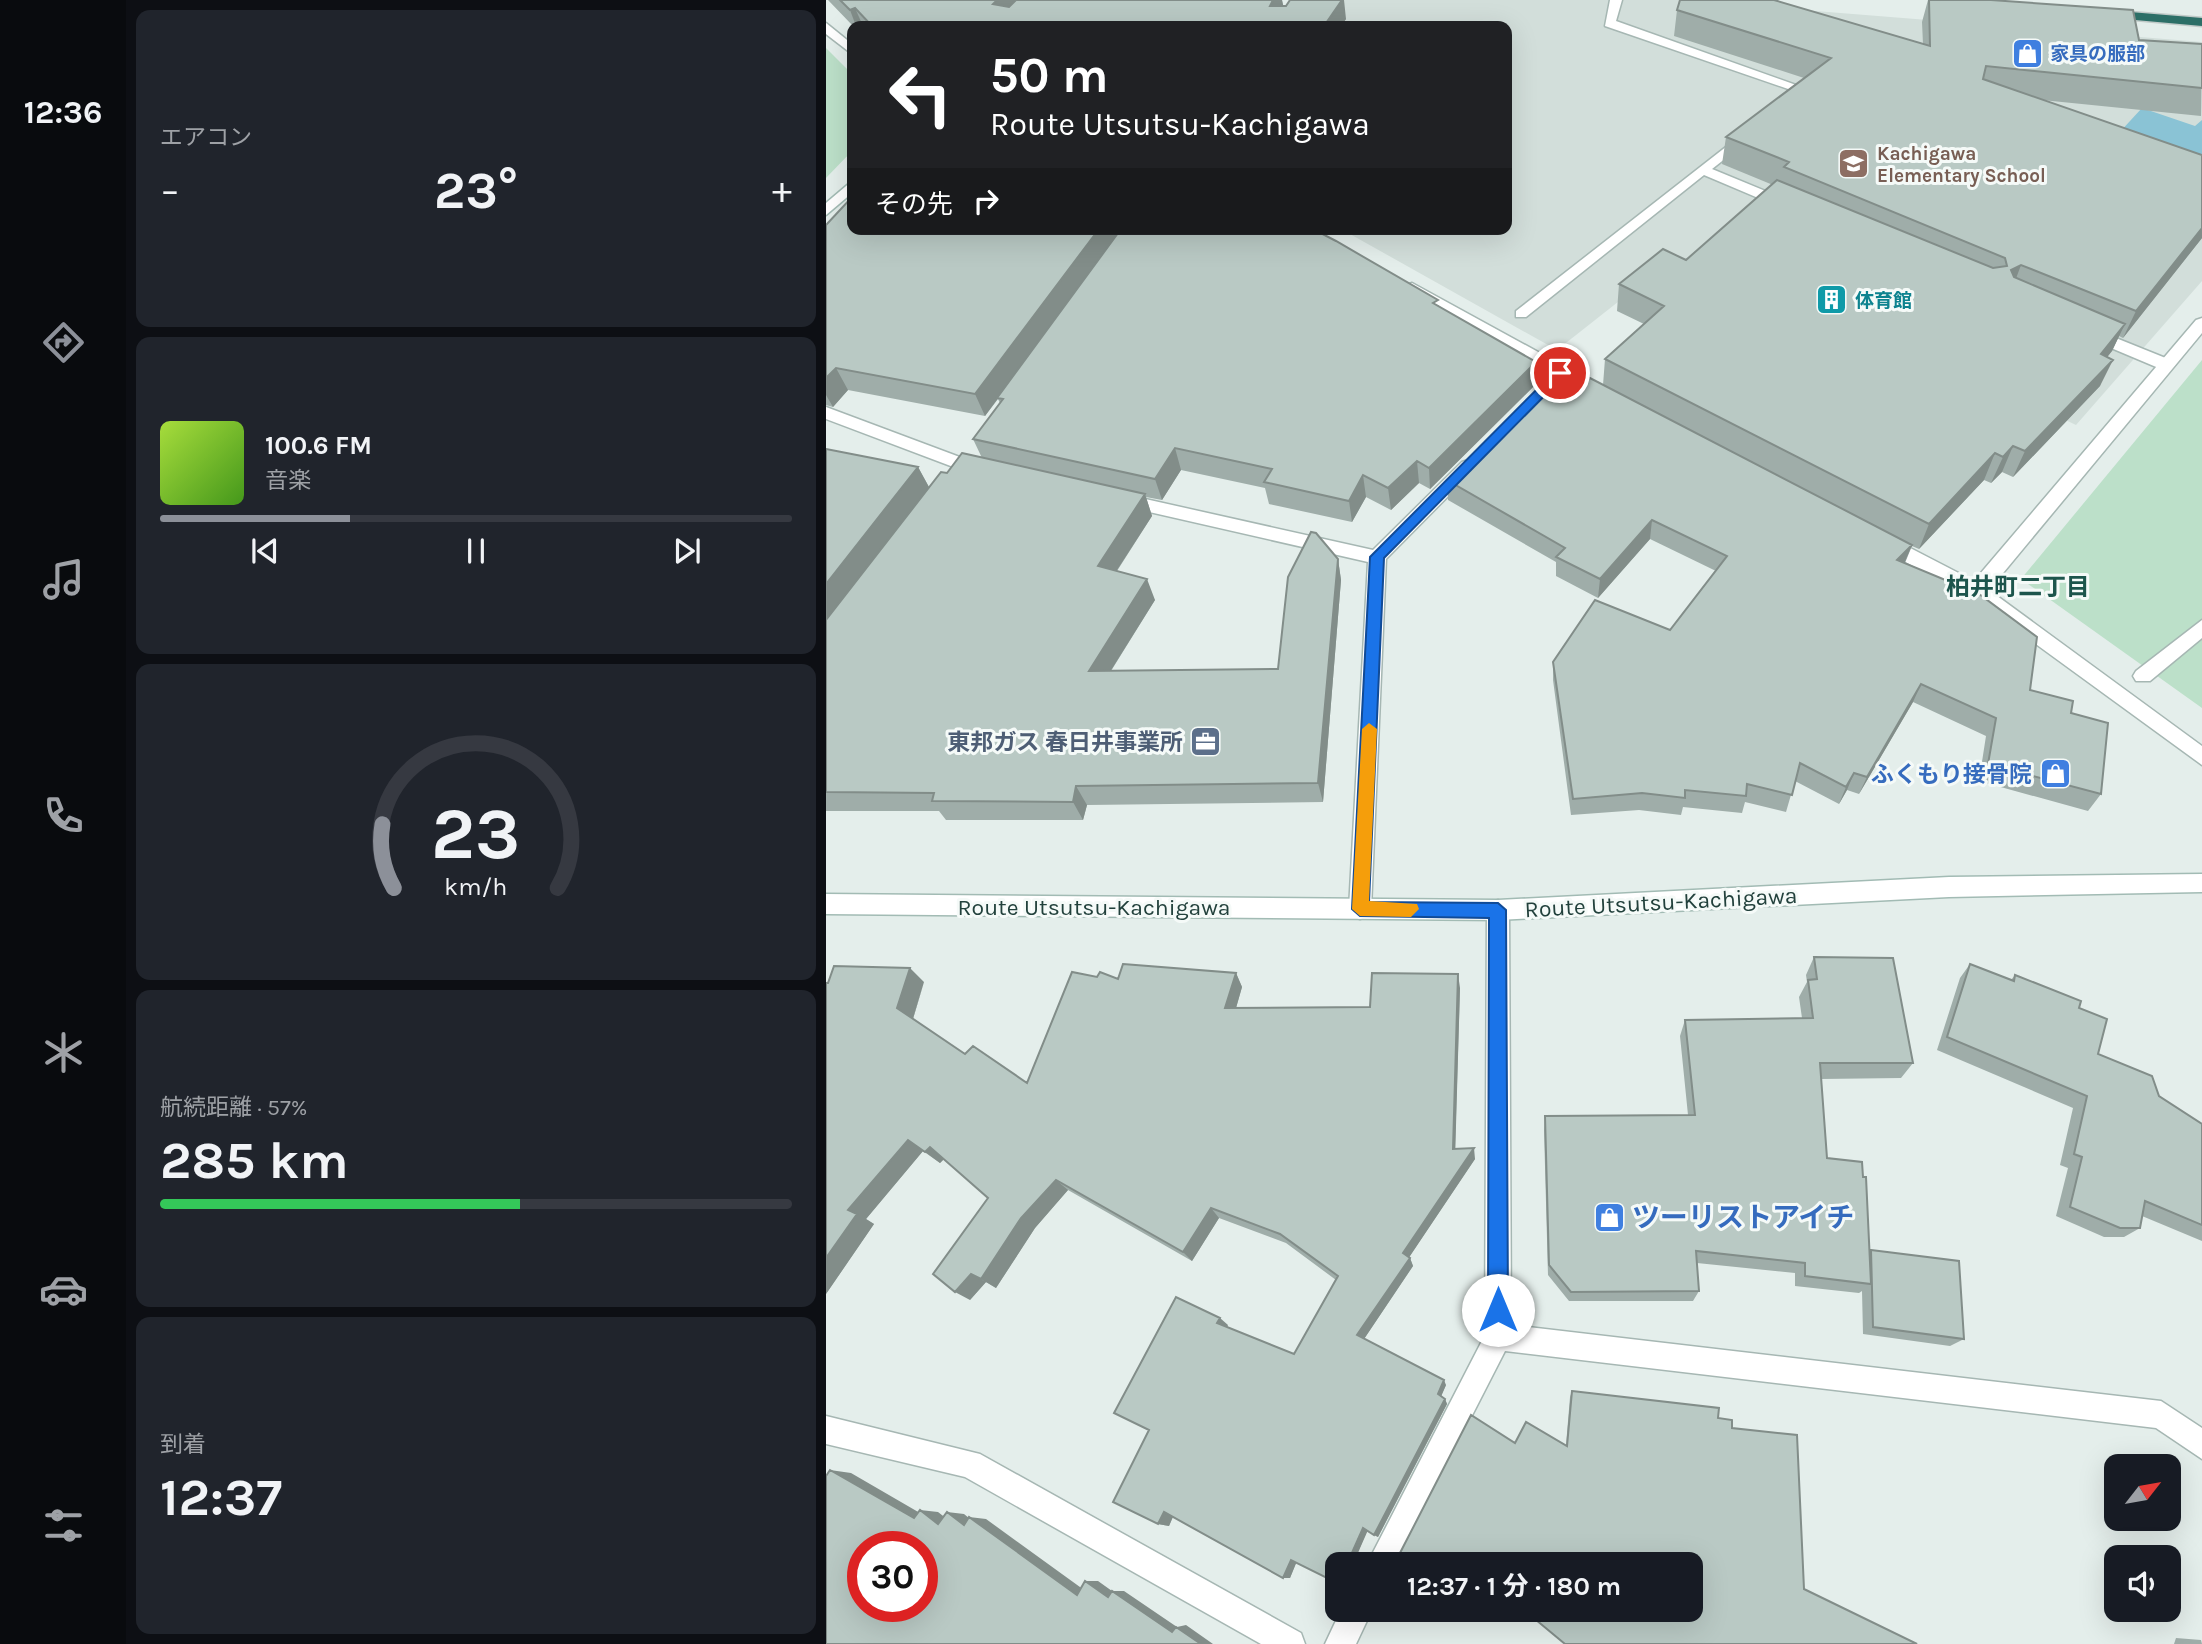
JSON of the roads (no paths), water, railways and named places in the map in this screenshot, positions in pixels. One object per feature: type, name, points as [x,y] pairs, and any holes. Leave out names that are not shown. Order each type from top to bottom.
[{"type":"highway","points":[[2095,13],[2202,22]]},
{"type":"street","points":[[1616,0],[1609,23],[1803,90],[1773,114]]},
{"type":"street","points":[[826,27],[847,46]]},
{"type":"street","points":[[1521,314],[1753,130]]},
{"type":"street","points":[[1703,170],[1802,212]]},
{"type":"street","points":[[826,211],[847,189]]},
{"type":"street","points":[[1394,277],[1556,378],[1622,405]]},
{"type":"street","points":[[1977,591],[2202,323]]},
{"type":"street","points":[[2081,328],[2167,365]]},
{"type":"street","points":[[826,413],[962,464],[1002,473]]},
{"type":"street","points":[[1360,909],[1377,557],[1483,450]]},
{"type":"street","points":[[1109,497],[1377,557]]},
{"type":"street","points":[[1867,534],[1977,591],[2202,757]]},
{"type":"street","points":[[2143,676],[2202,627]]},
{"type":"street","name":"Route Utsutsu-Kachigawa","points":[[826,904],[1498,910],[1949,887],[2202,883]]},
{"type":"street","points":[[1387,1552],[1498,1337],[1498,910]]},
{"type":"street","points":[[1498,1337],[2161,1415],[2202,1445]]},
{"type":"street","points":[[826,1430],[970,1464],[1290,1644]]},
{"type":"street","points":[[1340,1644],[1351,1622]]},
{"type":"water","points":[[2142,108],[2195,126],[2202,120],[2202,164],[2118,134]]},
{"type":"place","name":"家具の服部","points":[[2027,53]]},
{"type":"place","name":"Kachigawa Elementary School","points":[[1854,164]]},
{"type":"place","name":"体育館","points":[[1832,300]]},
{"type":"place","name":"東邦ガス 春日井事業所","points":[[1206,742]]},
{"type":"place","name":"ふくもり接骨院","points":[[2055,774]]},
{"type":"place","name":"ツーリストアイチ","points":[[1609,1217]]},
{"type":"district","name":"柏井町二丁目","points":[[2018,587]]}]
